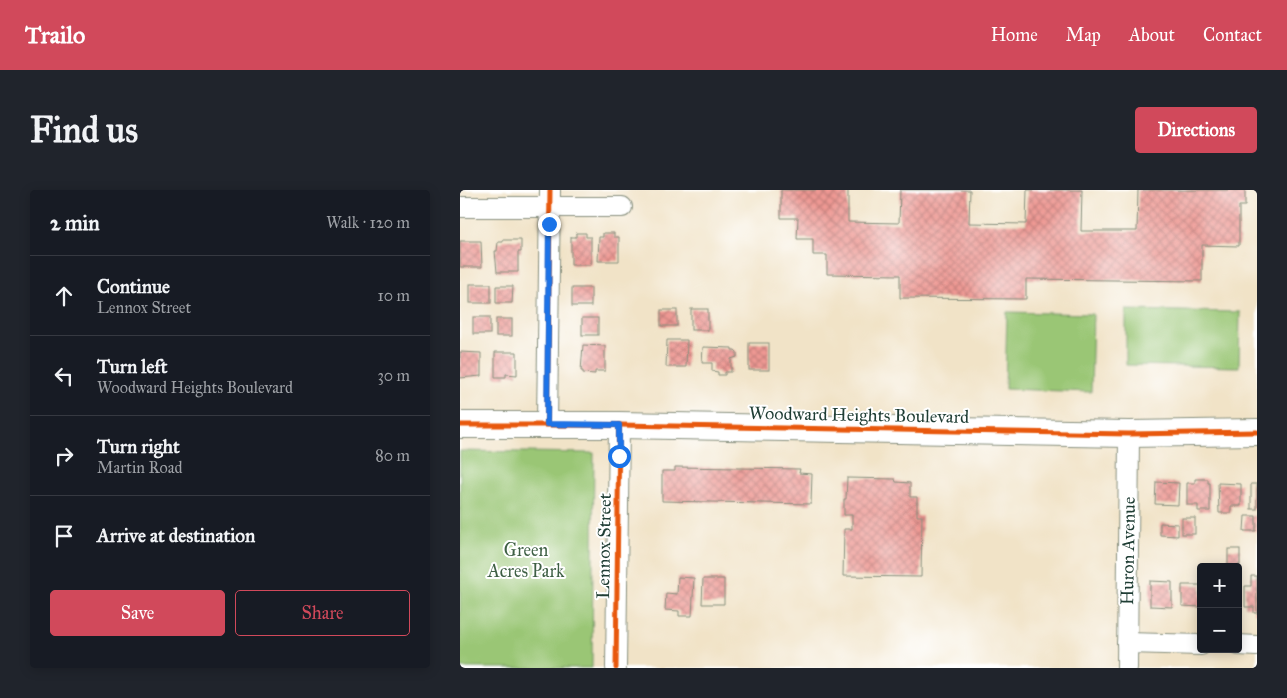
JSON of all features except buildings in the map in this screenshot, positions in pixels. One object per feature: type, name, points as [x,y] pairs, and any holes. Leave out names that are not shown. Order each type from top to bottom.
[{"type":"street","points":[[460,207],[550,199],[622,207]]},
{"type":"street","points":[[547,424],[550,199]]},
{"type":"street","name":"Woodward Heights Boulevard","points":[[460,425],[547,424],[1130,434],[1257,432]]},
{"type":"street","name":"Lennox Street","points":[[616,668],[619,425]]},
{"type":"street","name":"Huron Avenue","points":[[1127,668],[1130,434]]},
{"type":"street","points":[[1127,643],[1197,645]]},
{"type":"street","points":[[1242,646],[1257,646]]},
{"type":"green space","points":[[1126,310],[1240,312],[1239,367],[1126,365]]},
{"type":"green space","points":[[1007,312],[1093,314],[1091,392],[1005,389]]},
{"type":"green space","name":"Green Acres Park","points":[[460,451],[594,453],[592,668],[460,668]]},
{"type":"cycle path","points":[[547,424],[550,190]]},
{"type":"cycle path","points":[[460,425],[619,425],[1129,434],[1257,432]]},
{"type":"cycle path","points":[[616,668],[619,425]]},
{"type":"route","points":[[549,224],[547,424],[619,425],[619,456]]}]
